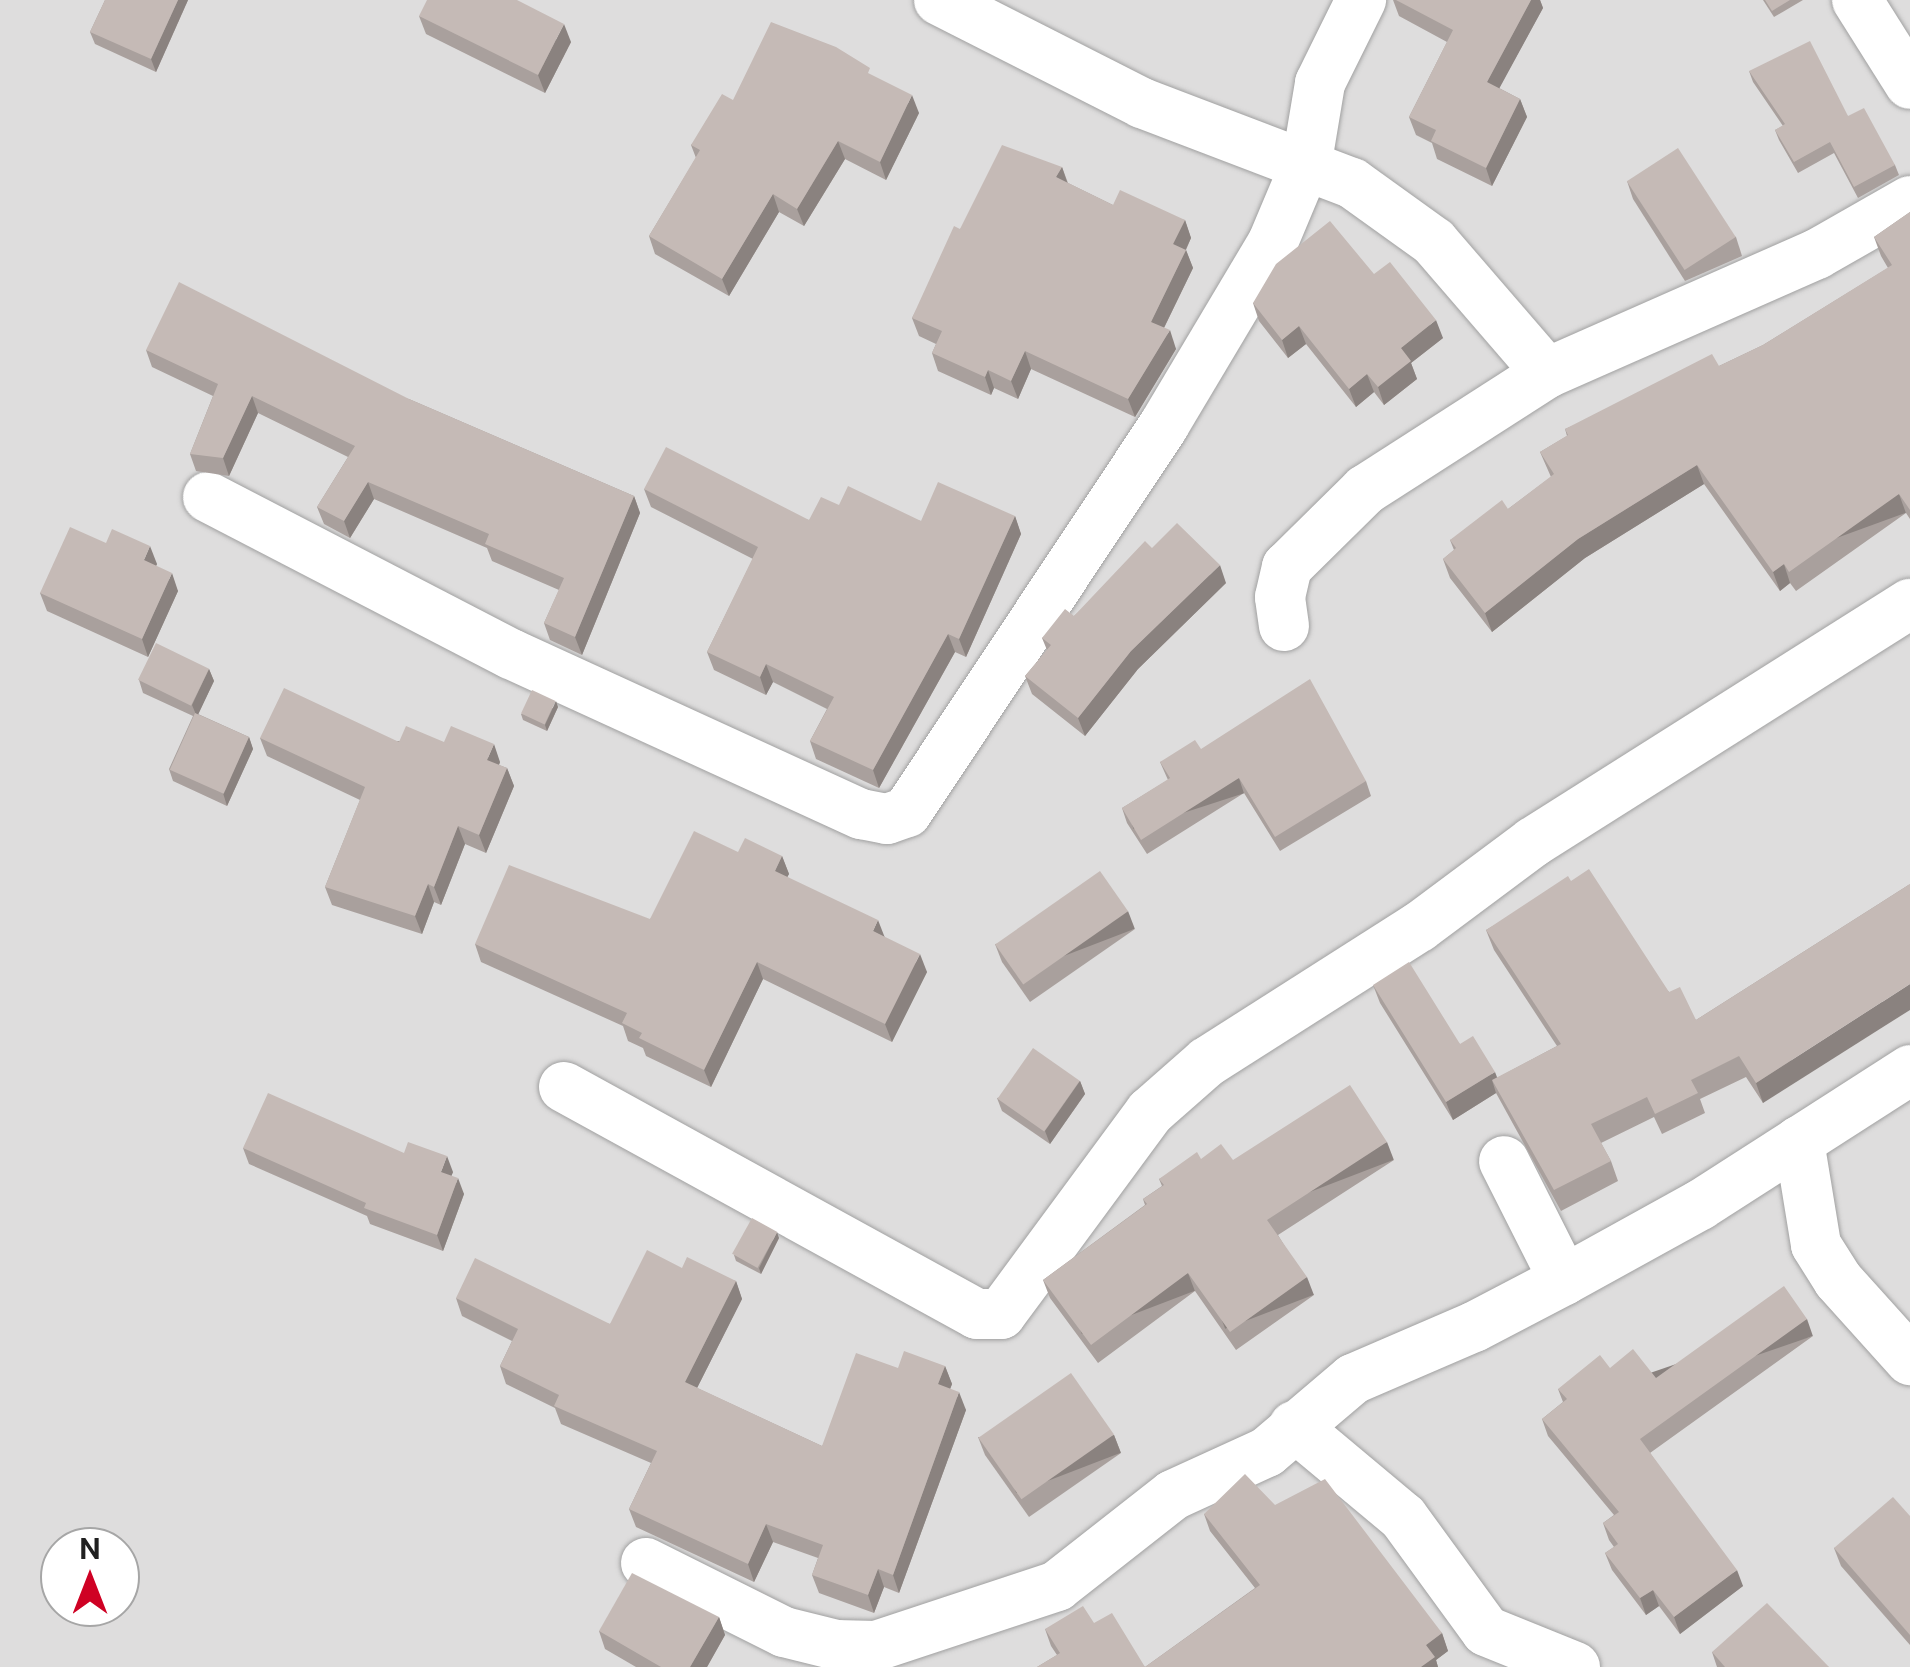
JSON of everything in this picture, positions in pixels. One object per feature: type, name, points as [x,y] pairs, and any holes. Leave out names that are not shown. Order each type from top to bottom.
[{"type":"street","points":[[939,0],[1022,16],[1142,103],[1262,151],[1307,161],[1404,216],[1538,355],[1547,373]]},
{"type":"street","points":[[208,497],[511,654],[860,814],[887,819],[906,812],[1190,385],[1272,242],[1307,161],[1320,83],[1361,0]]},
{"type":"street","points":[[1857,0],[1910,84]]},
{"type":"street","points":[[1284,626],[1280,597],[1287,567],[1365,490],[1547,373],[1817,254],[1910,201]]},
{"type":"street","points":[[564,1087],[976,1314],[1001,1314],[1138,1127],[1207,1062],[1418,927],[1533,842],[1910,604]]},
{"type":"street","points":[[646,1563],[784,1632],[836,1645],[876,1646],[1073,1578],[1173,1495],[1267,1452],[1294,1426],[1389,1358],[1474,1327],[1564,1280],[1799,1141],[1910,1070]]},
{"type":"street","points":[[1799,1141],[1816,1246],[1838,1280],[1910,1360]]},
{"type":"street","points":[[1504,1161],[1564,1280]]},
{"type":"street","points":[[1294,1426],[1403,1518],[1486,1630],[1543,1661]]},
{"type":"shaded area","points":[[0,0],[1910,0],[1910,1667],[0,1667]]},
{"type":"building","points":[[105,0],[178,0],[151,59],[90,32]]},
{"type":"building","points":[[427,0],[517,0],[564,24],[538,75],[419,16]]},
{"type":"building","points":[[1396,0],[1531,0],[1487,82],[1520,99],[1486,168],[1431,141],[1436,130],[1409,117],[1453,30]]},
{"type":"building","points":[[1765,0],[1790,0],[1772,11]]},
{"type":"building","points":[[771,22],[836,47],[870,68],[868,73],[912,95],[880,162],[838,141],[797,209],[773,194],[722,279],[649,236],[700,150],[691,145],[722,94],[733,100]]},
{"type":"building","points":[[1810,41],[1848,116],[1864,108],[1895,165],[1854,187],[1830,142],[1794,162],[1775,130],[1785,124],[1749,71]]},
{"type":"building","points":[[1002,145],[1062,167],[1056,177],[1113,205],[1120,190],[1185,220],[1173,244],[1186,250],[1151,322],[1170,330],[1128,399],[1025,351],[1011,381],[988,370],[985,377],[932,353],[942,331],[912,318],[954,226],[960,229]]},
{"type":"building","points":[[1678,148],[1736,237],[1685,270],[1627,181]]},
{"type":"building","points":[[1910,212],[1910,510],[1899,494],[1789,572],[1784,564],[1773,572],[1697,465],[1578,539],[1485,613],[1443,559],[1456,548],[1450,540],[1502,500],[1508,509],[1554,474],[1540,452],[1568,435],[1565,429],[1712,354],[1719,366],[1763,345],[1892,265],[1874,237]]},
{"type":"building","points":[[1330,221],[1374,274],[1390,262],[1436,320],[1401,348],[1411,361],[1378,387],[1367,374],[1349,389],[1299,326],[1282,340],[1253,303],[1276,264]]},
{"type":"building","points":[[179,282],[409,399],[634,496],[575,637],[544,623],[564,578],[485,544],[489,534],[368,482],[344,521],[317,507],[355,446],[252,396],[223,458],[190,454],[218,384],[146,350]]},
{"type":"building","points":[[666,447],[809,520],[821,497],[839,505],[848,486],[921,521],[938,482],[1015,516],[959,639],[948,634],[873,770],[810,741],[834,697],[766,664],[760,677],[707,652],[758,547],[644,489]]},
{"type":"building","points":[[1177,523],[1220,565],[1131,651],[1078,718],[1025,676],[1051,645],[1042,638],[1065,609],[1074,616],[1145,541],[1152,548]]},
{"type":"building","points":[[70,527],[106,543],[112,529],[150,546],[144,560],[172,573],[142,639],[40,593]]},
{"type":"building","points":[[156,643],[209,669],[191,706],[138,680]]},
{"type":"building","points":[[1310,679],[1366,781],[1275,837],[1239,778],[1141,840],[1122,808],[1170,778],[1160,762],[1195,740],[1201,749]]},
{"type":"building","points":[[284,688],[399,742],[406,726],[444,742],[451,726],[494,744],[487,760],[507,768],[479,835],[458,826],[434,887],[428,884],[415,916],[325,887],[365,787],[260,738]]},
{"type":"building","points":[[532,690],[556,701],[545,725],[521,714]]},
{"type":"building","points":[[195,713],[249,737],[224,794],[170,770]]},
{"type":"building","points":[[694,831],[738,852],[745,838],[782,856],[775,871],[878,920],[873,931],[920,954],[885,1024],[757,962],[704,1070],[639,1038],[642,1033],[622,1023],[627,1013],[475,944],[509,865],[650,919]]},
{"type":"building","points":[[1589,869],[1669,992],[1680,987],[1696,1020],[1910,884],[1910,984],[1756,1083],[1739,1056],[1691,1080],[1698,1093],[1655,1114],[1647,1097],[1591,1124],[1611,1161],[1554,1190],[1492,1080],[1561,1044],[1486,930],[1568,876],[1571,881]]},
{"type":"building","points":[[1100,871],[1128,911],[1023,985],[995,944]]},
{"type":"building","points":[[1409,962],[1460,1044],[1473,1036],[1495,1072],[1446,1102],[1373,985]]},
{"type":"building","points":[[1033,1048],[1080,1081],[1044,1131],[997,1099]]},
{"type":"building","points":[[1350,1085],[1387,1142],[1267,1220],[1307,1277],[1230,1332],[1188,1273],[1091,1345],[1043,1280],[1147,1204],[1143,1199],[1164,1185],[1159,1179],[1197,1152],[1201,1159],[1221,1144],[1233,1160]]},
{"type":"building","points":[[268,1093],[404,1153],[408,1142],[447,1156],[441,1172],[458,1178],[437,1235],[364,1208],[366,1203],[243,1148]]},
{"type":"building","points":[[752,1218],[777,1232],[757,1268],[732,1254]]},
{"type":"building","points":[[647,1250],[682,1268],[687,1257],[736,1281],[685,1382],[822,1446],[856,1353],[898,1368],[904,1351],[945,1366],[938,1384],[959,1392],[893,1575],[878,1569],[868,1595],[812,1575],[823,1545],[766,1524],[748,1564],[629,1509],[657,1451],[554,1406],[559,1395],[500,1366],[518,1329],[456,1298],[475,1258],[610,1324]]},
{"type":"building","points":[[1784,1286],[1807,1319],[1640,1439],[1737,1570],[1674,1617],[1653,1590],[1640,1598],[1605,1553],[1618,1544],[1603,1523],[1619,1512],[1542,1419],[1567,1399],[1558,1389],[1600,1355],[1610,1368],[1633,1349],[1656,1378]]},
{"type":"building","points":[[1071,1373],[1114,1434],[1021,1499],[978,1438]]},
{"type":"building","points":[[1245,1474],[1275,1505],[1325,1479],[1442,1633],[1426,1645],[1435,1657],[1421,1667],[1145,1667],[1260,1585],[1204,1514]]},
{"type":"building","points":[[1893,1497],[1910,1516],[1910,1635],[1834,1548]]},
{"type":"building","points":[[632,1573],[719,1617],[690,1667],[661,1667],[599,1631]]},
{"type":"building","points":[[1767,1603],[1829,1667],[1725,1667],[1712,1652]]},
{"type":"building","points":[[1083,1606],[1094,1623],[1112,1613],[1145,1667],[1037,1667],[1060,1653],[1045,1629]]}]
